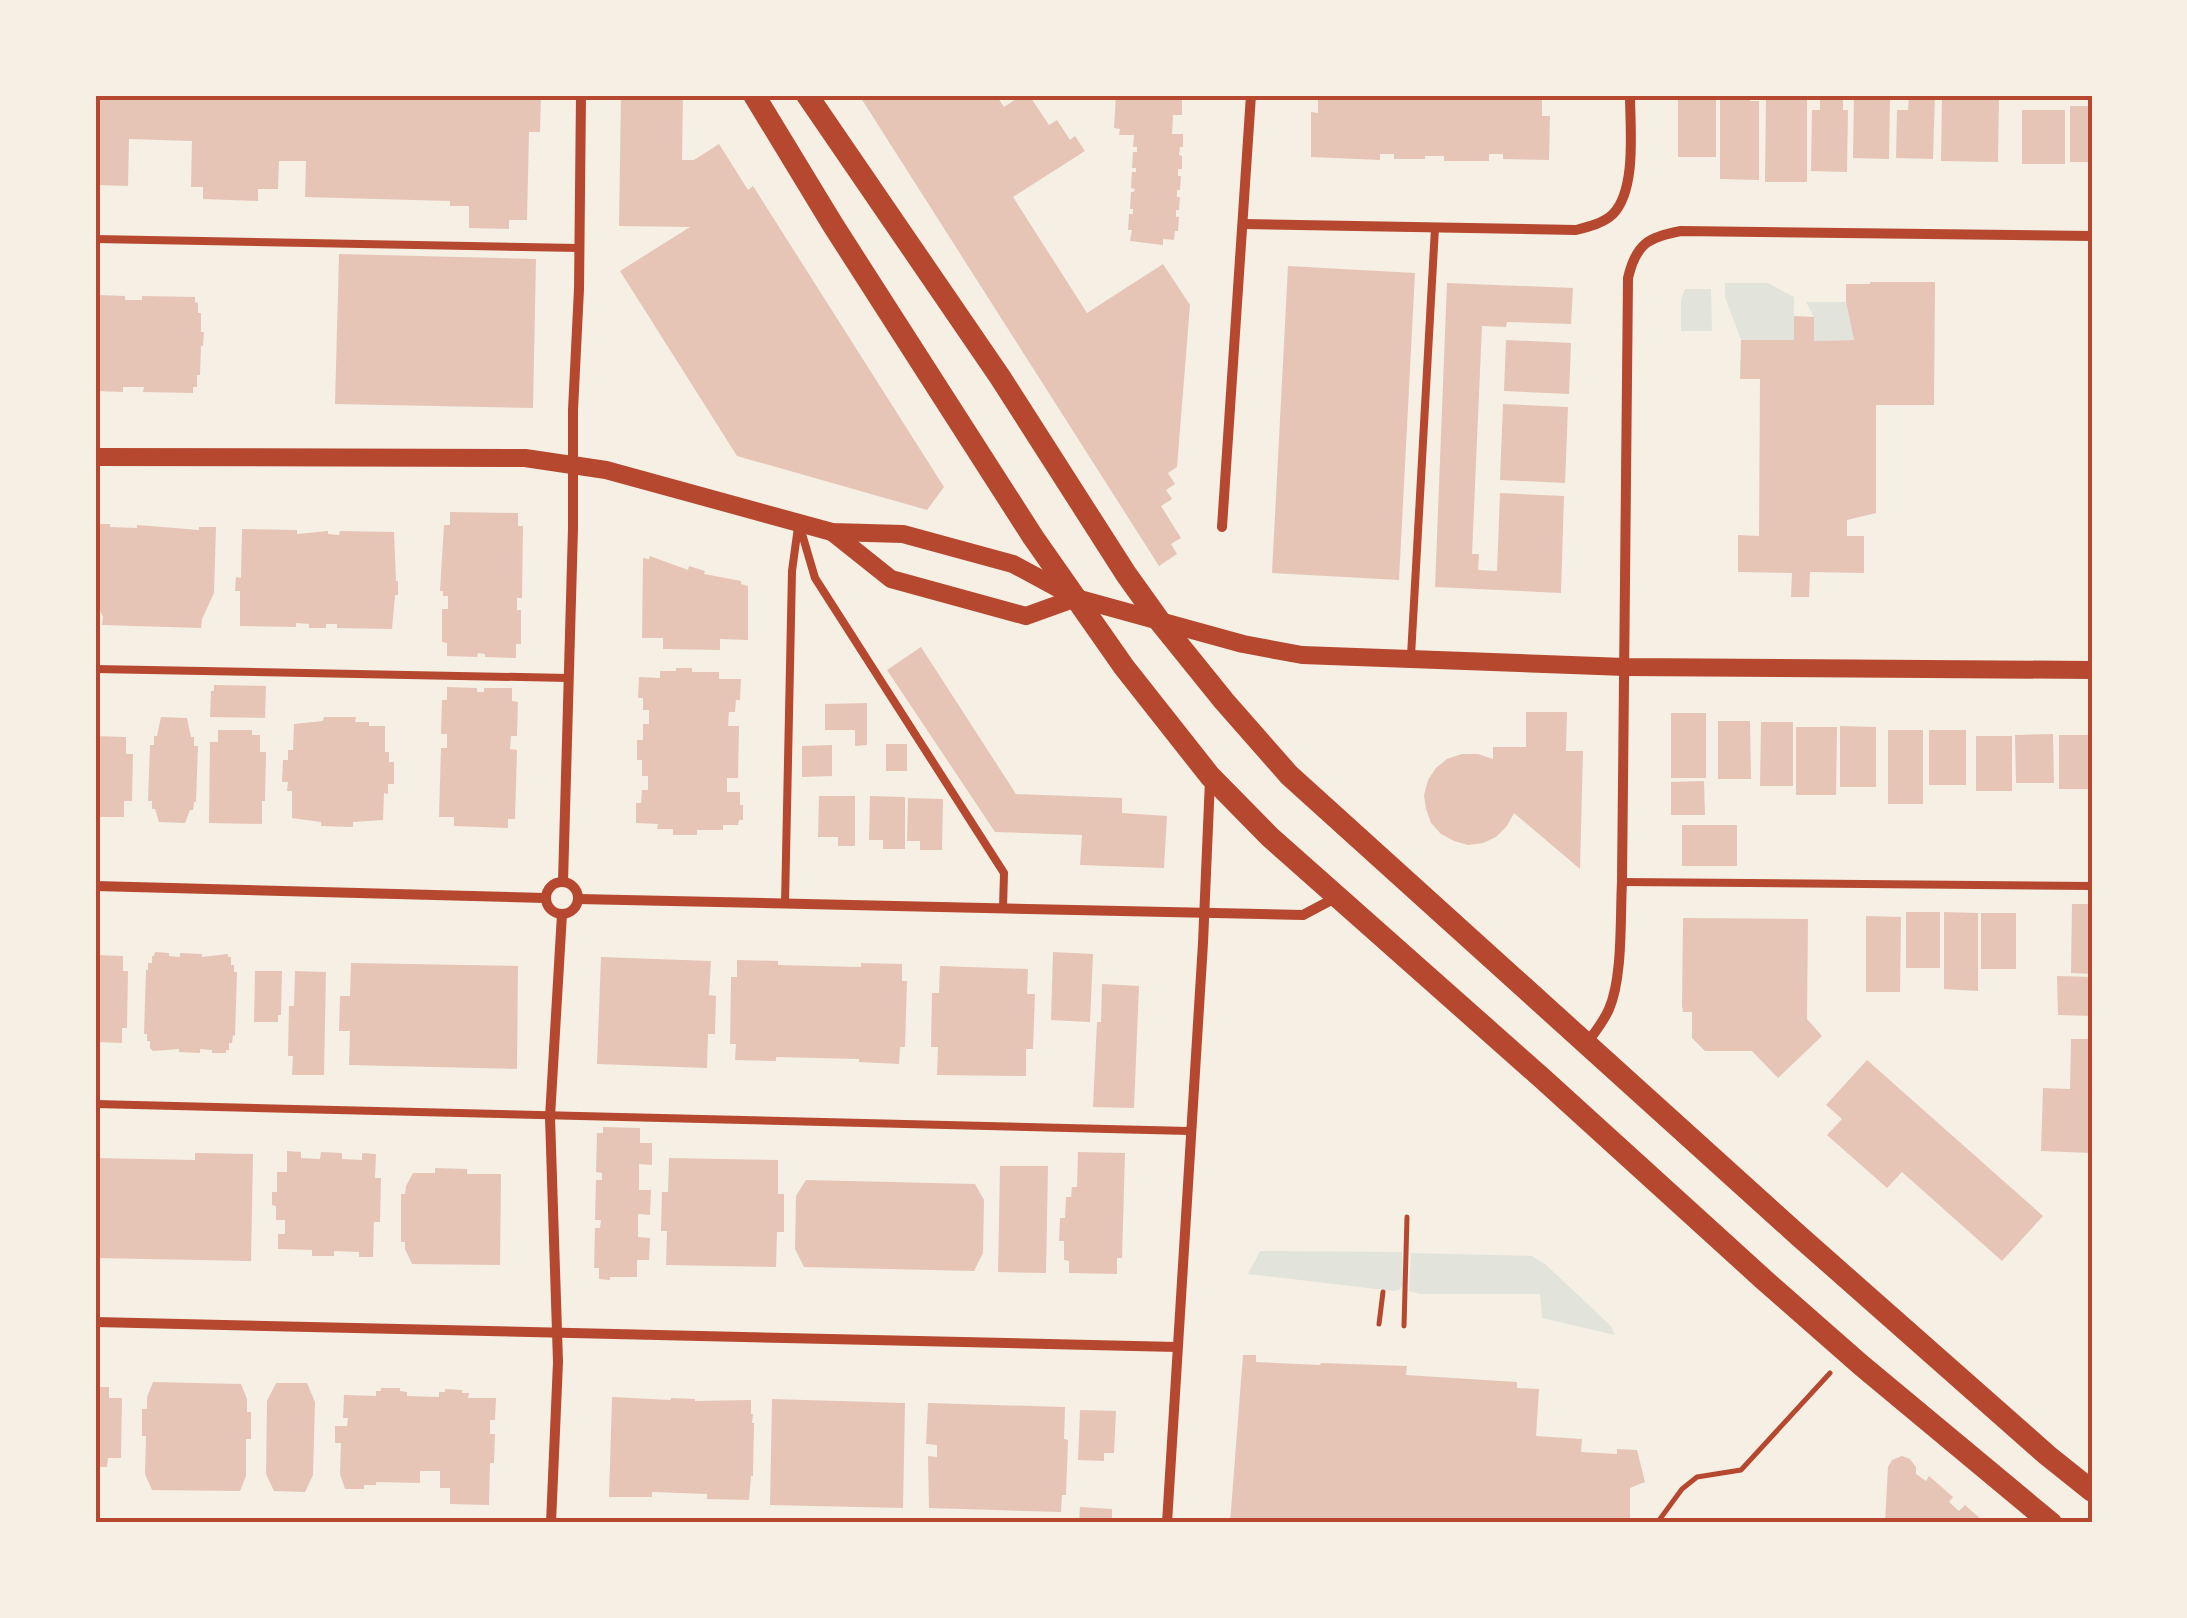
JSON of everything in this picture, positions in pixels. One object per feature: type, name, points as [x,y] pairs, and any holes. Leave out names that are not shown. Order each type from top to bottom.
[{"type":"main road","points":[[754,95],[832,225],[1033,536],[1124,667],[1210,776],[1270,837],[1847,1353],[2051,1523]]},
{"type":"main road","points":[[808,95],[1161,623],[1289,775],[1785,1224],[2092,1491]]},
{"type":"street","points":[[563,882],[582,95]]},
{"type":"street","points":[[1222,528],[1251,95]]},
{"type":"street","points":[[1244,224],[1576,230],[1594,225],[1613,214],[1622,199],[1629,173],[1630,95]]},
{"type":"street","points":[[1588,1043],[1608,1013],[1615,992],[1622,882],[1631,263],[1642,246],[1660,235],[1681,231],[2092,236]]},
{"type":"street","points":[[95,457],[457,457],[574,464],[832,532],[903,534],[1013,564],[1076,598],[1243,644],[1302,655],[1625,667],[2092,670]]},
{"type":"street","points":[[832,532],[891,579],[1026,616],[1076,598]]},
{"type":"street","points":[[1167,1523],[1210,776]]},
{"type":"street","points":[[563,882],[572,886],[578,899],[571,911],[562,914],[552,911],[545,898],[548,888],[563,882]]},
{"type":"street","points":[[95,886],[545,898]]},
{"type":"street","points":[[578,899],[1303,915],[1338,897]]},
{"type":"street","points":[[551,1523],[558,1371],[550,1117],[562,914]]},
{"type":"street","points":[[95,1322],[1176,1347]]},
{"type":"lane","points":[[1411,660],[1435,228]]},
{"type":"lane","points":[[95,239],[580,248]]},
{"type":"lane","points":[[786,904],[792,571],[798,523]]},
{"type":"lane","points":[[798,523],[815,578],[1004,874],[1004,908]]},
{"type":"lane","points":[[95,669],[569,678]]},
{"type":"lane","points":[[1622,882],[2092,886]]},
{"type":"lane","points":[[95,1104],[1190,1131]]},
{"type":"path","points":[[1404,1326],[1408,1217]]},
{"type":"path","points":[[1380,1324],[1382,1292]]},
{"type":"path","points":[[1657,1523],[1682,1489],[1697,1477],[1741,1470],[1830,1373]]},
{"type":"shaded area","points":[[1725,283],[1768,283],[1794,297],[1794,340],[1741,340],[1725,297]]},
{"type":"shaded area","points":[[1685,289],[1711,289],[1712,331],[1681,331]]},
{"type":"shaded area","points":[[1806,302],[1846,302],[1854,340],[1814,341],[1814,317]]},
{"type":"shaded area","points":[[1260,1251],[1402,1252],[1403,1285],[1393,1291],[1248,1274]]},
{"type":"shaded area","points":[[1411,1253],[1532,1256],[1611,1326],[1615,1335],[1542,1318],[1540,1294],[1409,1291]]},
{"type":"building","points":[[95,95],[541,95],[540,132],[529,132],[527,220],[509,220],[509,229],[469,228],[469,206],[450,206],[450,201],[305,197],[306,161],[279,161],[278,189],[258,189],[258,201],[203,199],[203,187],[191,187],[192,141],[129,139],[128,186],[95,185]]},
{"type":"building","points":[[621,95],[683,95],[682,160],[694,160],[719,144],[748,190],[753,186],[944,487],[927,510],[737,456],[620,271],[690,227],[619,226]]},
{"type":"building","points":[[859,95],[996,95],[1004,107],[1022,95],[1029,95],[1049,125],[1057,120],[1070,140],[1075,136],[1085,151],[1013,197],[1087,313],[1163,264],[1190,305],[1177,467],[1168,473],[1175,484],[1166,490],[1172,499],[1161,506],[1181,538],[1171,544],[1177,554],[1159,566]]},
{"type":"building","points":[[1116,95],[1161,100],[1161,95],[1182,96],[1182,115],[1173,115],[1172,134],[1183,134],[1179,155],[1182,169],[1178,169],[1178,231],[1174,240],[1163,239],[1163,245],[1130,241],[1131,192],[1135,189],[1131,188],[1132,172],[1136,172],[1132,168],[1133,152],[1137,152],[1137,147],[1133,147],[1134,135],[1119,135],[1120,129],[1114,128]]},
{"type":"building","points":[[1318,95],[1542,95],[1542,116],[1550,116],[1549,160],[1503,159],[1503,154],[1489,154],[1489,161],[1444,161],[1444,156],[1394,159],[1394,154],[1380,154],[1380,160],[1311,157],[1311,112],[1318,113]]},
{"type":"building","points":[[1678,95],[1716,95],[1716,157],[1678,157]]},
{"type":"building","points":[[1720,95],[1750,95],[1750,101],[1759,101],[1759,180],[1720,179]]},
{"type":"building","points":[[1766,95],[1807,95],[1807,182],[1765,182]]},
{"type":"building","points":[[1820,95],[1843,95],[1843,110],[1848,110],[1847,172],[1811,171],[1812,110],[1820,110]]},
{"type":"building","points":[[1854,95],[1890,95],[1889,159],[1853,158]]},
{"type":"building","points":[[1909,95],[1935,95],[1933,159],[1896,158],[1897,110],[1908,110]]},
{"type":"building","points":[[1942,96],[1999,96],[1998,162],[1941,161]]},
{"type":"building","points":[[2070,106],[2092,106],[2092,162],[2070,162]]},
{"type":"building","points":[[2022,110],[2065,110],[2065,164],[2022,164]]},
{"type":"building","points":[[339,254],[536,259],[533,408],[335,404]]},
{"type":"building","points":[[1288,266],[1415,273],[1399,580],[1272,573]]},
{"type":"building","points":[[1935,282],[1934,405],[1876,405],[1876,513],[1847,520],[1847,536],[1864,536],[1864,573],[1810,572],[1809,597],[1791,597],[1792,573],[1738,572],[1738,535],[1759,536],[1760,379],[1740,379],[1741,340],[1794,340],[1794,316],[1814,317],[1814,341],[1854,340],[1846,284]]},
{"type":"building","points":[[1447,283],[1573,288],[1571,324],[1507,322],[1506,327],[1482,326],[1472,554],[1479,554],[1478,570],[1497,571],[1500,493],[1564,496],[1561,593],[1435,587]]},
{"type":"building","points":[[98,295],[125,296],[125,300],[142,300],[142,296],[195,297],[204,332],[200,375],[193,393],[143,392],[144,387],[123,387],[123,392],[96,391]]},
{"type":"building","points":[[1506,340],[1571,343],[1569,394],[1504,391]]},
{"type":"building","points":[[1503,404],[1568,407],[1565,483],[1500,480]]},
{"type":"building","points":[[450,512],[518,513],[518,526],[523,526],[522,598],[517,598],[521,644],[516,644],[516,658],[485,657],[478,653],[477,657],[447,656],[447,643],[442,642],[442,609],[448,609],[448,596],[440,591],[444,525],[450,525]]},
{"type":"building","points":[[95,524],[199,530],[216,527],[214,593],[201,628],[102,625],[103,617],[95,600]]},
{"type":"building","points":[[242,529],[297,530],[297,534],[328,531],[339,535],[340,531],[394,532],[398,595],[392,629],[337,628],[337,624],[309,628],[309,624],[296,623],[296,627],[240,626],[240,591],[235,591],[236,577],[241,578]]},
{"type":"building","points":[[650,556],[748,586],[748,640],[720,639],[720,650],[663,649],[663,638],[642,638],[643,558]]},
{"type":"building","points":[[921,647],[1016,794],[1122,798],[1122,813],[1167,816],[1164,868],[1080,865],[1082,835],[995,832],[887,670]]},
{"type":"building","points":[[676,668],[719,672],[719,679],[741,679],[740,700],[736,700],[735,712],[729,712],[728,726],[739,726],[738,778],[727,778],[727,792],[740,792],[743,820],[738,825],[723,825],[723,830],[697,830],[697,835],[673,835],[673,829],[657,829],[658,824],[636,823],[636,803],[641,803],[642,790],[648,790],[648,776],[642,776],[642,760],[637,760],[637,740],[643,740],[643,724],[649,724],[649,710],[643,710],[643,698],[638,698],[639,677],[660,678],[660,671]]},
{"type":"building","points":[[214,685],[266,686],[265,718],[210,717]]},
{"type":"building","points":[[447,687],[477,688],[477,692],[484,692],[484,688],[512,688],[512,701],[518,702],[517,736],[511,736],[510,749],[517,750],[515,819],[508,819],[508,828],[454,826],[454,817],[439,817],[441,748],[447,748],[447,734],[441,734],[442,700],[447,700]]},
{"type":"building","points":[[867,703],[867,745],[855,746],[855,730],[825,730],[825,704]]},
{"type":"building","points":[[1526,712],[1567,712],[1566,751],[1583,751],[1580,869],[1514,813],[1496,837],[1468,845],[1441,834],[1426,809],[1428,780],[1447,759],[1478,754],[1493,759],[1493,747],[1526,747]]},
{"type":"building","points":[[1671,713],[1706,713],[1706,778],[1671,778]]},
{"type":"building","points":[[161,717],[187,718],[194,746],[198,746],[196,802],[185,823],[159,822],[152,801],[148,801],[150,745],[154,745]]},
{"type":"building","points":[[324,717],[356,717],[355,722],[385,726],[385,752],[389,752],[389,762],[394,762],[394,784],[388,784],[388,794],[384,793],[383,820],[353,822],[353,827],[321,826],[321,822],[292,818],[292,791],[287,791],[288,782],[282,782],[283,760],[288,760],[288,750],[293,750],[294,724],[323,721]]},
{"type":"building","points":[[1718,721],[1750,721],[1751,779],[1718,779]]},
{"type":"building","points":[[1761,722],[1793,722],[1793,786],[1760,786]]},
{"type":"building","points":[[1840,726],[1876,727],[1876,787],[1840,787]]},
{"type":"building","points":[[1796,727],[1837,727],[1836,795],[1796,795]]},
{"type":"building","points":[[218,730],[252,730],[252,735],[260,735],[260,752],[266,752],[262,824],[209,823],[210,742],[218,742]]},
{"type":"building","points":[[1888,730],[1923,730],[1923,804],[1888,804]]},
{"type":"building","points":[[1929,730],[1966,730],[1966,785],[1929,785]]},
{"type":"building","points":[[2053,734],[2054,783],[2016,783],[2015,735]]},
{"type":"building","points":[[2059,735],[2092,735],[2092,789],[2059,789]]},
{"type":"building","points":[[95,736],[126,737],[126,754],[133,754],[132,801],[124,801],[124,817],[95,817]]},
{"type":"building","points":[[1976,736],[2012,736],[2012,791],[1976,791]]},
{"type":"building","points":[[886,744],[907,744],[907,771],[886,771]]},
{"type":"building","points":[[832,745],[832,776],[802,777],[802,746]]},
{"type":"building","points":[[1704,781],[1705,815],[1671,815],[1671,782]]},
{"type":"building","points":[[819,796],[855,796],[855,846],[838,846],[838,837],[818,837]]},
{"type":"building","points":[[870,796],[905,797],[905,849],[883,849],[883,840],[869,840]]},
{"type":"building","points":[[908,798],[943,799],[942,850],[920,850],[920,841],[907,841]]},
{"type":"building","points":[[1682,825],[1737,825],[1737,866],[1682,866]]},
{"type":"building","points":[[2072,904],[2092,904],[2092,974],[2071,973]]},
{"type":"building","points":[[1906,912],[1940,912],[1940,968],[1906,968]]},
{"type":"building","points":[[1944,912],[1978,913],[1978,991],[1944,989]]},
{"type":"building","points":[[1981,913],[2016,913],[2016,969],[1981,969]]},
{"type":"building","points":[[1866,916],[1901,917],[1900,992],[1866,992]]},
{"type":"building","points":[[1683,918],[1808,919],[1807,1019],[1822,1036],[1778,1078],[1752,1051],[1705,1051],[1692,1038],[1692,1012],[1683,1012],[1682,1005]]},
{"type":"building","points":[[155,952],[180,957],[180,953],[231,957],[237,972],[235,1036],[226,1053],[150,1048],[144,1034],[146,970]]},
{"type":"building","points":[[1053,952],[1093,954],[1090,1022],[1051,1020]]},
{"type":"building","points":[[95,955],[123,956],[123,971],[128,971],[127,1028],[122,1028],[122,1043],[95,1042]]},
{"type":"building","points":[[601,957],[711,961],[709,995],[716,996],[715,1034],[708,1034],[707,1068],[597,1064]]},
{"type":"building","points":[[737,960],[778,961],[778,965],[902,964],[902,981],[907,981],[905,1047],[900,1047],[899,1064],[859,1059],[735,1060],[736,1044],[730,1044],[731,977],[737,977]]},
{"type":"building","points":[[351,963],[518,966],[517,1069],[349,1065],[350,1031],[339,1031],[340,996],[350,996]]},
{"type":"building","points":[[940,966],[1028,969],[1027,994],[1035,994],[1033,1049],[1026,1049],[1026,1076],[937,1075],[938,1047],[931,1047],[932,993],[939,993]]},
{"type":"building","points":[[255,971],[282,971],[278,1022],[254,1022]]},
{"type":"building","points":[[295,971],[326,972],[324,1075],[292,1075],[293,1056],[288,1056],[289,1006],[294,1006]]},
{"type":"building","points":[[2057,976],[2092,977],[2092,1016],[2058,1015]]},
{"type":"building","points":[[1102,984],[1139,986],[1134,1108],[1093,1107]]},
{"type":"building","points":[[2071,1039],[2092,1039],[2092,1153],[2041,1151],[2043,1088],[2070,1089]]},
{"type":"building","points":[[1867,1060],[2043,1216],[2002,1261],[1902,1172],[1887,1188],[1827,1135],[1842,1119],[1826,1105]]},
{"type":"building","points":[[603,1127],[640,1128],[640,1143],[652,1143],[652,1165],[639,1164],[639,1190],[651,1190],[650,1215],[638,1214],[638,1237],[650,1238],[649,1260],[637,1260],[637,1277],[599,1279],[599,1268],[594,1268],[595,1228],[600,1228],[601,1220],[595,1220],[596,1180],[602,1180],[602,1173],[596,1172],[597,1133],[603,1133]]},
{"type":"building","points":[[287,1151],[301,1152],[301,1158],[320,1159],[321,1152],[342,1153],[342,1159],[362,1160],[362,1153],[376,1154],[375,1178],[381,1178],[380,1222],[374,1222],[373,1257],[334,1251],[334,1256],[312,1256],[312,1250],[278,1249],[278,1234],[285,1234],[285,1220],[276,1220],[272,1192],[277,1192],[277,1172],[287,1172]]},
{"type":"building","points":[[1078,1152],[1125,1153],[1122,1258],[1117,1258],[1117,1274],[1069,1273],[1069,1261],[1064,1260],[1064,1241],[1059,1241],[1060,1218],[1065,1218],[1066,1197],[1071,1197],[1072,1187],[1077,1187]]},
{"type":"building","points":[[195,1153],[253,1154],[251,1261],[95,1258],[95,1158],[195,1160]]},
{"type":"building","points":[[669,1158],[778,1160],[778,1194],[784,1194],[784,1232],[777,1232],[776,1267],[666,1265],[667,1231],[661,1231],[662,1192],[668,1192]]},
{"type":"building","points":[[1000,1166],[1048,1166],[1046,1273],[998,1272]]},
{"type":"building","points":[[435,1168],[467,1169],[467,1174],[501,1174],[500,1265],[412,1264],[405,1242],[401,1242],[401,1194],[405,1194],[413,1173],[435,1173]]},
{"type":"building","points":[[806,1180],[975,1184],[984,1200],[983,1253],[974,1271],[804,1267],[795,1249],[796,1196]]},
{"type":"building","points":[[1243,1355],[1256,1355],[1256,1362],[1407,1366],[1406,1375],[1517,1382],[1517,1388],[1539,1389],[1536,1436],[1582,1439],[1581,1452],[1617,1454],[1617,1449],[1637,1450],[1645,1482],[1630,1488],[1630,1523],[1230,1523]]},
{"type":"building","points":[[153,1382],[241,1384],[247,1412],[251,1412],[251,1439],[246,1439],[246,1476],[240,1491],[152,1490],[145,1474],[142,1409],[147,1409]]},
{"type":"building","points":[[276,1383],[307,1383],[315,1402],[313,1475],[305,1492],[274,1491],[266,1474],[267,1401]]},
{"type":"building","points":[[95,1387],[109,1387],[109,1398],[122,1398],[121,1458],[108,1458],[107,1467],[95,1467]]},
{"type":"building","points":[[381,1388],[400,1388],[407,1396],[439,1397],[445,1389],[462,1390],[469,1393],[468,1398],[496,1398],[495,1420],[490,1420],[490,1434],[495,1434],[489,1505],[450,1504],[450,1488],[440,1488],[440,1471],[420,1471],[420,1483],[376,1482],[364,1485],[364,1489],[345,1489],[340,1474],[341,1443],[335,1443],[335,1426],[347,1426],[348,1418],[343,1418],[344,1395],[376,1396]]},
{"type":"building","points":[[612,1397],[751,1400],[753,1476],[749,1500],[652,1492],[652,1497],[609,1497]]},
{"type":"building","points":[[772,1399],[905,1403],[903,1508],[770,1505]]},
{"type":"building","points":[[928,1403],[1065,1407],[1066,1495],[1062,1495],[1061,1512],[929,1508],[928,1456],[937,1457],[937,1445],[926,1444]]},
{"type":"building","points":[[1080,1410],[1116,1411],[1114,1453],[1104,1453],[1104,1461],[1078,1460]]},
{"type":"building","points":[[1902,1456],[1910,1459],[1916,1474],[1926,1481],[1929,1476],[1953,1497],[1949,1502],[1959,1511],[1965,1505],[1985,1523],[1885,1523],[1888,1467],[1892,1460]]},
{"type":"building","points":[[1080,1507],[1112,1509],[1112,1523],[1079,1523]]}]
